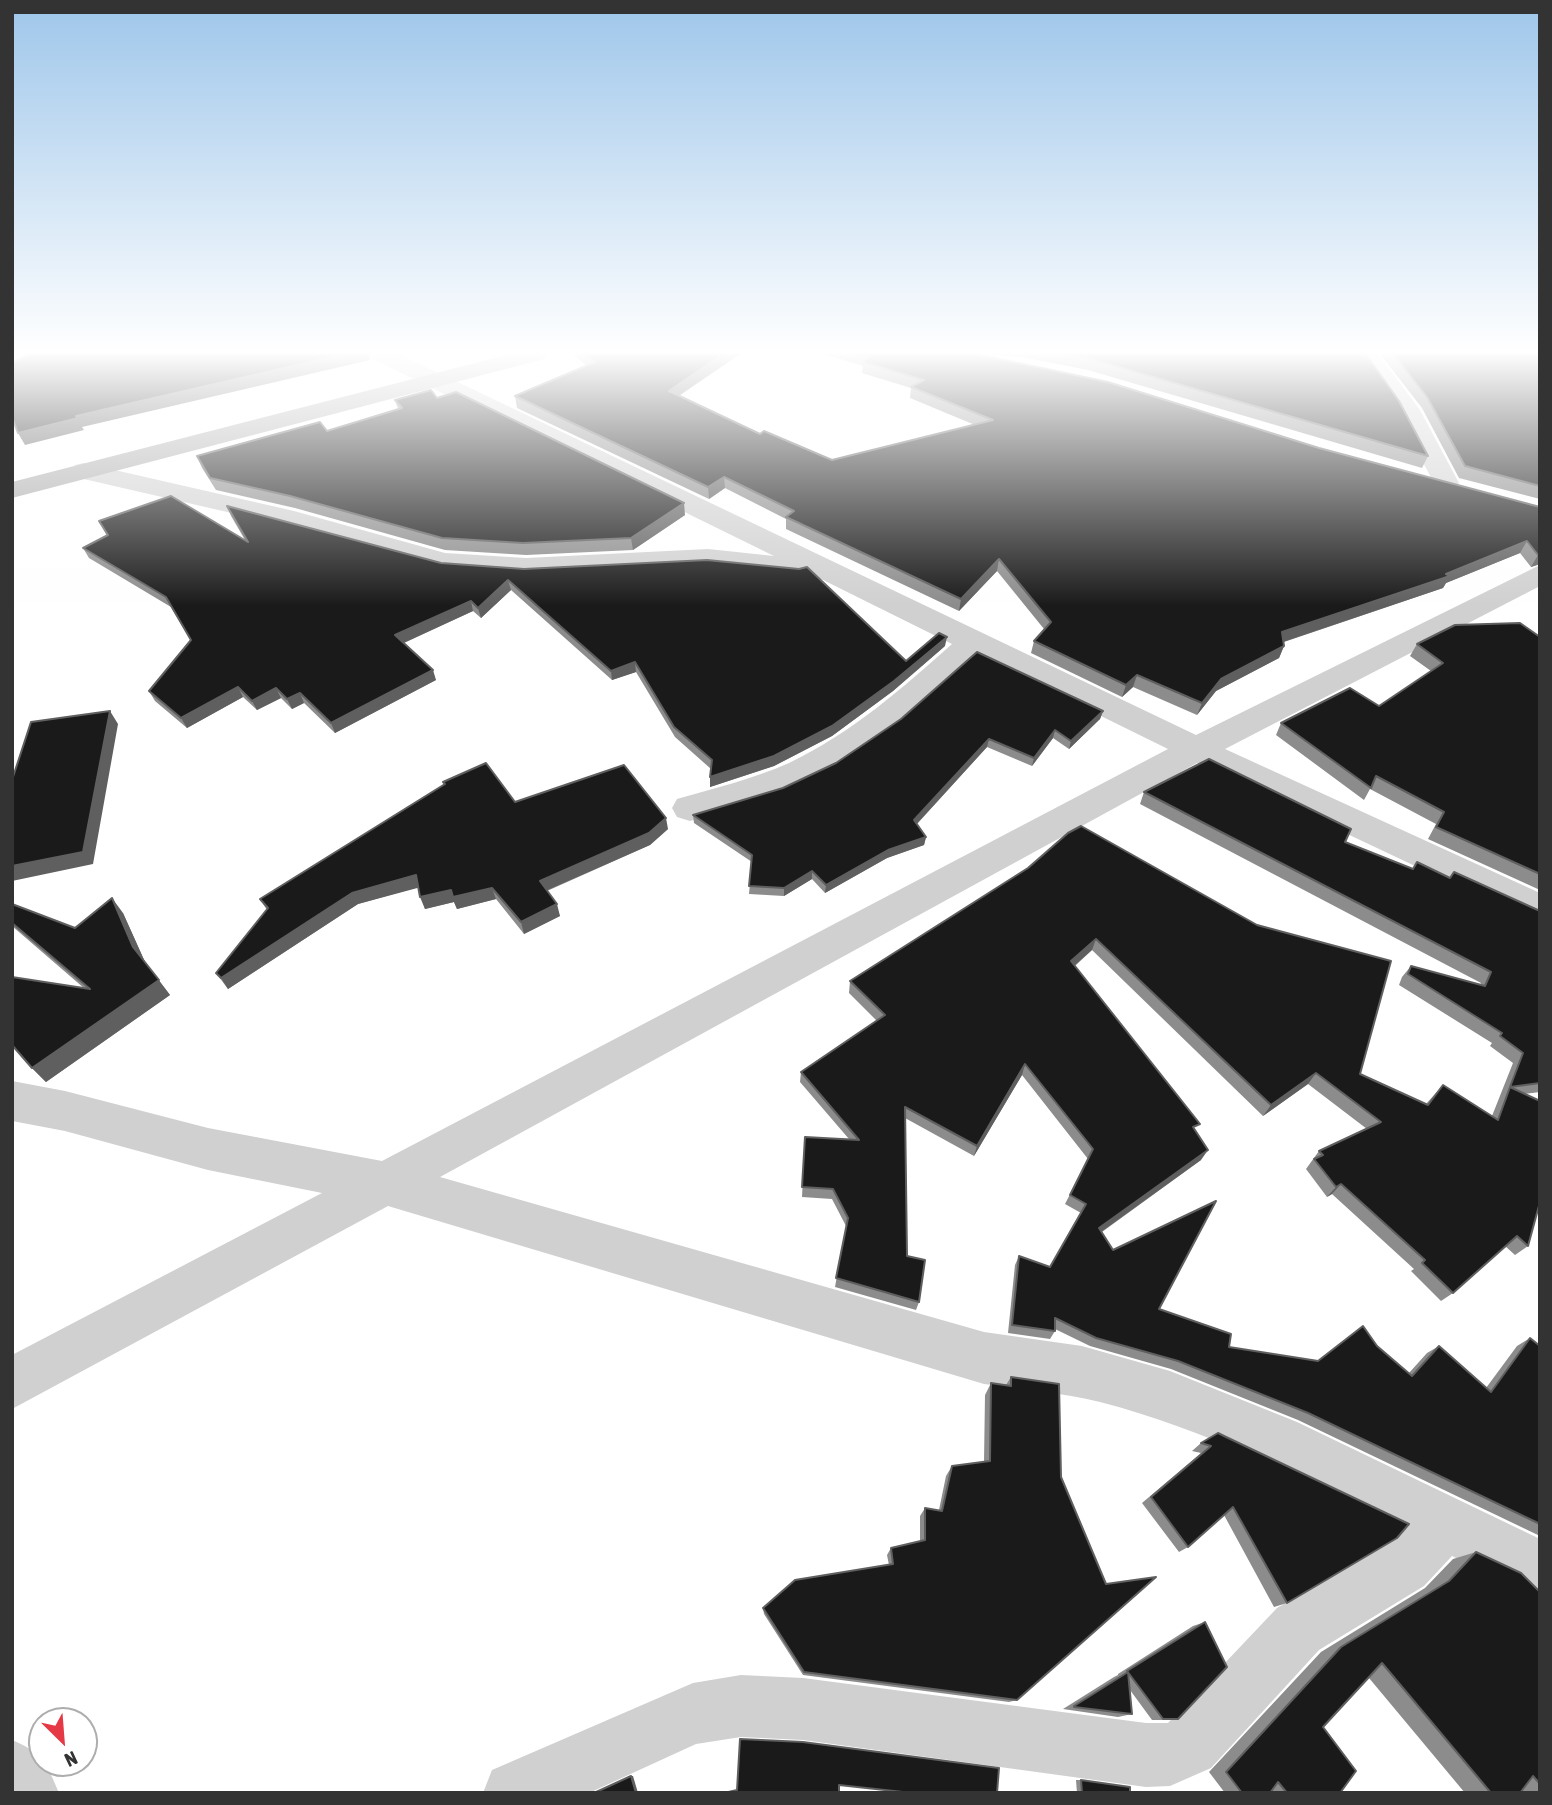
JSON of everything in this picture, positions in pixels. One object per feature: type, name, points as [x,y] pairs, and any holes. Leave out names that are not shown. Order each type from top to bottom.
[{"type":"main road","points":[[12,474],[163,438]]},
{"type":"main road","points":[[12,490],[203,438]]},
{"type":"street","points":[[555,438],[1196,749],[1540,910]]},
{"type":"street","points":[[1423,438],[1446,483]]},
{"type":"street","points":[[85,471],[282,516],[444,561],[466,564],[526,566],[708,558],[791,567],[819,566]]},
{"type":"street","points":[[1416,475],[1472,490]]},
{"type":"street","points":[[12,1383],[1196,749],[1538,579]]},
{"type":"street","points":[[691,808],[773,783],[817,764],[927,684],[974,642]]},
{"type":"street","points":[[12,1101],[65,1111],[208,1149],[384,1183],[984,1358],[1050,1367],[1114,1380],[1256,1430],[1540,1570]]},
{"type":"street","points":[[515,1793],[693,1714],[741,1706],[803,1709],[1146,1755],[1170,1754],[1189,1746],[1298,1629],[1349,1596],[1404,1566],[1443,1523]]},
{"type":"street","points":[[12,1772],[27,1793]]},
{"type":"building","points":[[261,438],[551,438],[684,503],[631,538],[523,543],[442,538],[290,496],[210,478],[197,456]]},
{"type":"building","points":[[605,438],[781,438],[832,460],[920,438],[1288,438],[1540,507],[1540,554],[1538,555],[1527,541],[1446,574],[1450,576],[1282,632],[1284,646],[1221,679],[1202,703],[1137,675],[1126,685],[1034,641],[1051,622],[999,559],[961,599],[786,517],[794,511],[724,477],[708,487]]},
{"type":"building","points":[[1366,438],[1419,438],[1428,456]]},
{"type":"building","points":[[1450,438],[1540,438],[1540,486],[1465,466]]},
{"type":"building","points":[[171,496],[248,542],[227,506],[441,563],[524,569],[707,560],[799,569],[807,567],[906,661],[939,633],[947,637],[894,681],[832,726],[774,756],[710,777],[712,760],[674,727],[635,662],[611,671],[508,580],[478,608],[471,601],[395,635],[433,670],[331,723],[300,693],[287,699],[276,688],[252,701],[238,687],[181,718],[149,691],[191,640],[166,597],[83,548],[108,535],[99,521]]},
{"type":"building","points":[[1520,623],[1540,637],[1540,874],[1436,827],[1444,812],[1376,776],[1371,788],[1281,723],[1350,688],[1379,706],[1443,663],[1417,644],[1455,625]]},
{"type":"building","points":[[977,652],[1103,711],[1071,741],[1055,730],[1034,758],[989,739],[914,820],[926,837],[888,850],[826,885],[812,871],[784,888],[749,886],[752,855],[693,815],[783,788],[836,763],[901,719]]},
{"type":"building","points":[[110,711],[83,852],[12,866],[12,780],[31,722]]},
{"type":"building","points":[[1209,759],[1351,829],[1345,842],[1413,869],[1417,862],[1450,878],[1454,872],[1540,911],[1540,1083],[1510,1087],[1523,1053],[1500,1036],[1502,1033],[1408,974],[1411,966],[1485,986],[1491,972],[1144,792]]},
{"type":"building","points":[[486,763],[515,802],[624,765],[666,818],[649,833],[540,881],[557,904],[521,922],[492,888],[453,897],[451,890],[420,897],[416,875],[352,893],[221,978],[216,973],[268,908],[260,899],[445,784],[443,782]]},
{"type":"building","points":[[1081,826],[1257,925],[1391,961],[1360,1074],[1428,1105],[1443,1085],[1498,1120],[1510,1087],[1540,1101],[1540,1202],[1528,1246],[1517,1236],[1453,1293],[1422,1263],[1425,1260],[1341,1184],[1336,1187],[1314,1159],[1323,1155],[1319,1151],[1381,1122],[1316,1073],[1271,1105],[1096,939],[1071,961],[1200,1124],[1193,1127],[1208,1150],[1099,1228],[1113,1250],[1216,1201],[1159,1309],[1231,1334],[1229,1347],[1318,1361],[1363,1326],[1377,1346],[1412,1376],[1439,1346],[1491,1392],[1530,1338],[1540,1346],[1540,1524],[1308,1413],[1178,1361],[1096,1338],[1055,1318],[1055,1331],[1012,1325],[1019,1256],[1050,1267],[1086,1204],[1070,1195],[1093,1149],[1025,1064],[977,1146],[905,1107],[907,1256],[925,1260],[919,1302],[836,1278],[848,1218],[833,1189],[802,1187],[805,1137],[859,1140],[801,1072],[885,1015],[850,981],[1028,868],[1068,833]]},
{"type":"building","points":[[112,898],[133,947],[159,980],[32,1068],[12,1045],[12,977],[90,989],[12,923],[12,904],[75,928]]},
{"type":"building","points":[[1011,1377],[1059,1384],[1061,1477],[1106,1584],[1156,1577],[1017,1700],[804,1672],[763,1608],[795,1580],[893,1564],[891,1548],[925,1540],[925,1508],[942,1511],[952,1466],[990,1461],[991,1383],[1011,1386]]},
{"type":"building","points":[[1218,1433],[1409,1524],[1397,1538],[1287,1603],[1233,1507],[1188,1547],[1151,1497],[1211,1446],[1201,1443]]},
{"type":"building","points":[[1476,1552],[1521,1573],[1540,1592],[1540,1784],[1533,1776],[1520,1793],[1491,1793],[1382,1663],[1323,1727],[1356,1771],[1340,1793],[1287,1793],[1278,1782],[1270,1793],[1242,1793],[1226,1772],[1341,1647],[1449,1581]]},
{"type":"building","points":[[1205,1622],[1227,1667],[1178,1719],[1163,1719],[1127,1671]]},
{"type":"building","points":[[1128,1672],[1132,1714],[1074,1707],[1074,1706]]},
{"type":"building","points":[[740,1739],[803,1742],[999,1768],[997,1793],[912,1793],[839,1785],[839,1793],[724,1793],[737,1790]]},
{"type":"building","points":[[631,1776],[636,1793],[594,1793]]},
{"type":"building","points":[[1081,1780],[1130,1787],[1130,1793],[1082,1793]]}]
